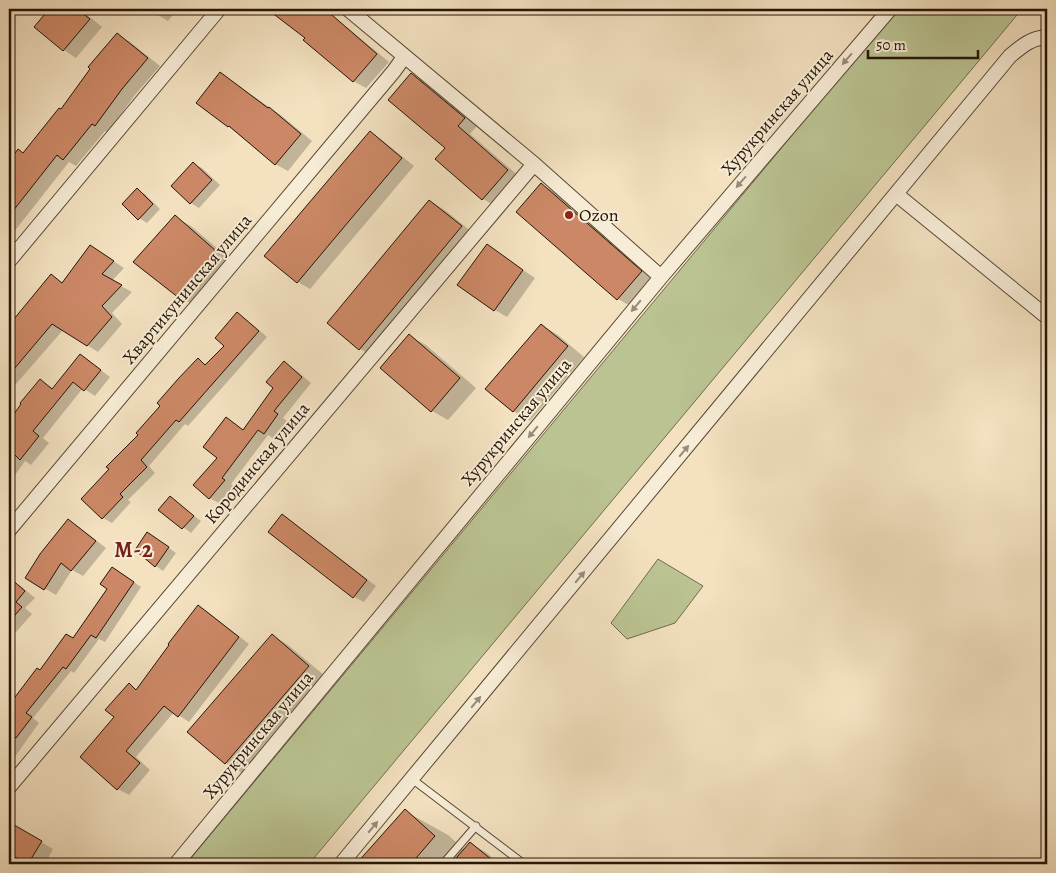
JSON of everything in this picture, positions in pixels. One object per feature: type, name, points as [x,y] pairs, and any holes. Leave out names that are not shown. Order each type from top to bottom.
[{"type":"street","points":[[348,9],[534,164],[661,276]]},
{"type":"street","name":"Хурукринская улица","points":[[176,864],[661,276],[890,9]]},
{"type":"street","points":[[9,262],[215,14]]},
{"type":"street","points":[[341,864],[1010,56],[1024,44],[1047,37]]},
{"type":"street","name":"Хвартикунинская улица","points":[[9,530],[404,57]]},
{"type":"street","name":"Кородинская улица","points":[[9,787],[534,164]]},
{"type":"street","points":[[896,194],[1047,317]]},
{"type":"lane","points":[[412,779],[524,864]]},
{"type":"lane","points":[[443,864],[476,826]]},
{"type":"green space","points":[[897,9],[1022,9],[309,864],[186,864]]},
{"type":"green space","points":[[658,559],[703,586],[675,623],[627,639],[611,623]]},
{"type":"building","points":[[49,9],[77,9],[90,19],[63,51],[34,27]]},
{"type":"building","points":[[267,9],[325,9],[377,54],[353,82],[303,40],[305,38]]},
{"type":"building","points":[[117,33],[148,58],[95,126],[92,124],[63,160],[57,155],[9,216],[9,161],[18,149],[23,153],[59,108],[61,109],[90,69],[88,67]]},
{"type":"building","points":[[220,72],[269,107],[301,134],[275,165],[229,126],[196,103]]},
{"type":"building","points":[[411,73],[465,118],[458,126],[508,170],[482,200],[435,159],[445,148],[388,100]]},
{"type":"building","points":[[370,131],[402,158],[297,283],[264,256]]},
{"type":"building","points":[[193,162],[212,180],[190,204],[171,186]]},
{"type":"building","points":[[541,183],[642,271],[617,300],[516,212]]},
{"type":"building","points":[[137,188],[153,204],[138,220],[122,204]]},
{"type":"building","points":[[429,200],[462,226],[359,350],[327,323]]},
{"type":"building","points":[[175,215],[216,251],[179,298],[133,262]]},
{"type":"building","points":[[487,244],[523,270],[494,311],[457,285]]},
{"type":"building","points":[[90,245],[114,261],[102,274],[122,285],[102,306],[112,317],[87,346],[52,324],[9,375],[9,325],[51,274],[62,283]]},
{"type":"building","points":[[237,312],[259,331],[179,422],[176,420],[141,460],[147,467],[120,494],[123,497],[102,519],[81,499],[109,469],[106,467],[138,435],[136,433],[160,406],[157,403],[178,379],[198,358],[205,365],[224,346],[215,338]]},
{"type":"building","points":[[541,324],[568,346],[513,412],[485,389]]},
{"type":"building","points":[[409,334],[460,378],[431,412],[380,368]]},
{"type":"building","points":[[80,354],[101,370],[84,391],[73,382],[33,431],[39,436],[20,460],[9,449],[9,421],[20,403],[40,379],[52,389]]},
{"type":"building","points":[[284,361],[302,377],[274,411],[278,414],[264,434],[258,430],[222,478],[225,480],[209,499],[193,485],[217,458],[203,447],[226,417],[243,430],[273,388],[266,382]]},
{"type":"building","points":[[170,496],[194,516],[182,529],[158,510]]},
{"type":"building","points":[[282,514],[367,580],[353,598],[268,532]]},
{"type":"building","points":[[68,519],[96,541],[71,571],[61,563],[44,590],[25,578],[40,554]]},
{"type":"building","points":[[147,532],[169,547],[155,567],[135,550]]},
{"type":"building","points":[[112,567],[134,582],[96,638],[91,635],[66,669],[63,667],[26,713],[32,717],[16,738],[9,733],[9,705],[37,668],[40,670],[66,634],[73,638],[107,589],[100,584]]},
{"type":"building","points":[[9,577],[25,591],[16,602],[22,607],[9,622]]},
{"type":"building","points":[[198,605],[239,637],[178,717],[164,706],[126,751],[140,763],[117,790],[80,757],[114,717],[105,710],[129,683],[136,690]]},
{"type":"building","points":[[272,634],[309,666],[225,764],[187,732]]},
{"type":"building","points":[[405,809],[435,836],[411,864],[356,864]]},
{"type":"building","points":[[9,822],[42,841],[28,864],[9,854]]},
{"type":"building","points":[[470,842],[497,864],[451,864]]},
{"type":"place","name":"Ozon","points":[[569,215]]},
{"type":"district","name":"М-2","points":[[134,549]]}]
